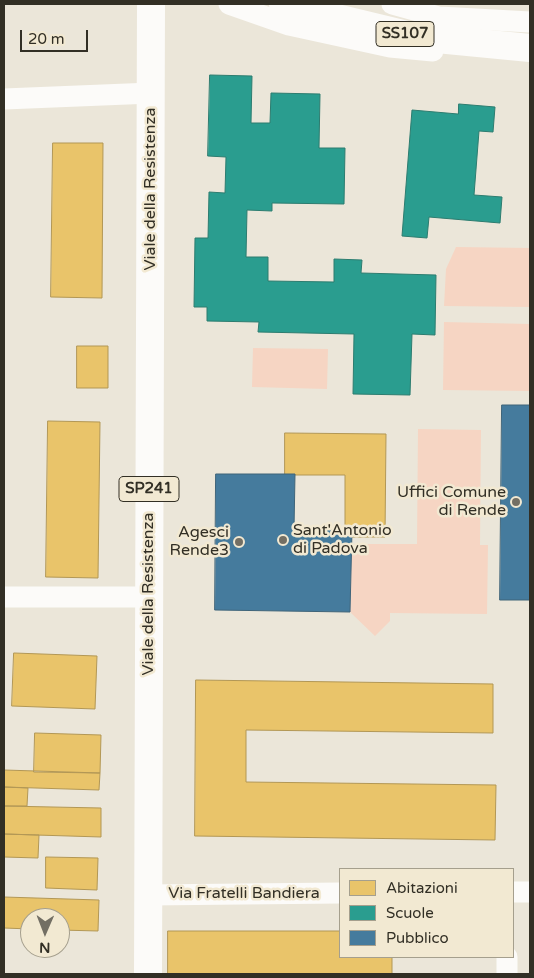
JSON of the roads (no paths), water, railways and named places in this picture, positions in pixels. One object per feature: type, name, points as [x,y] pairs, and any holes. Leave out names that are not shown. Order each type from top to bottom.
[{"type":"main road","name":"Viale della Resistenza","points":[[148,974],[151,4]]},
{"type":"main road","name":"SS107","points":[[283,4],[416,36],[530,48]]},
{"type":"street","points":[[229,4],[289,24],[390,47],[530,60]]},
{"type":"street","points":[[392,4],[439,17],[530,22]]},
{"type":"street","points":[[4,99],[152,93]]},
{"type":"street","points":[[4,597],[148,597]]},
{"type":"street","points":[[514,892],[530,892]]},
{"type":"street","name":"Via Fratelli Bandiera","points":[[148,895],[339,893]]},
{"type":"street","points":[[507,958],[507,974]]},
{"type":"place","name":"Uffici Comune di Rende","points":[[516,502]]},
{"type":"place","name":"Sant'Antonio di Padova","points":[[283,540]]},
{"type":"place","name":"Agesci Rende3","points":[[239,542]]}]
